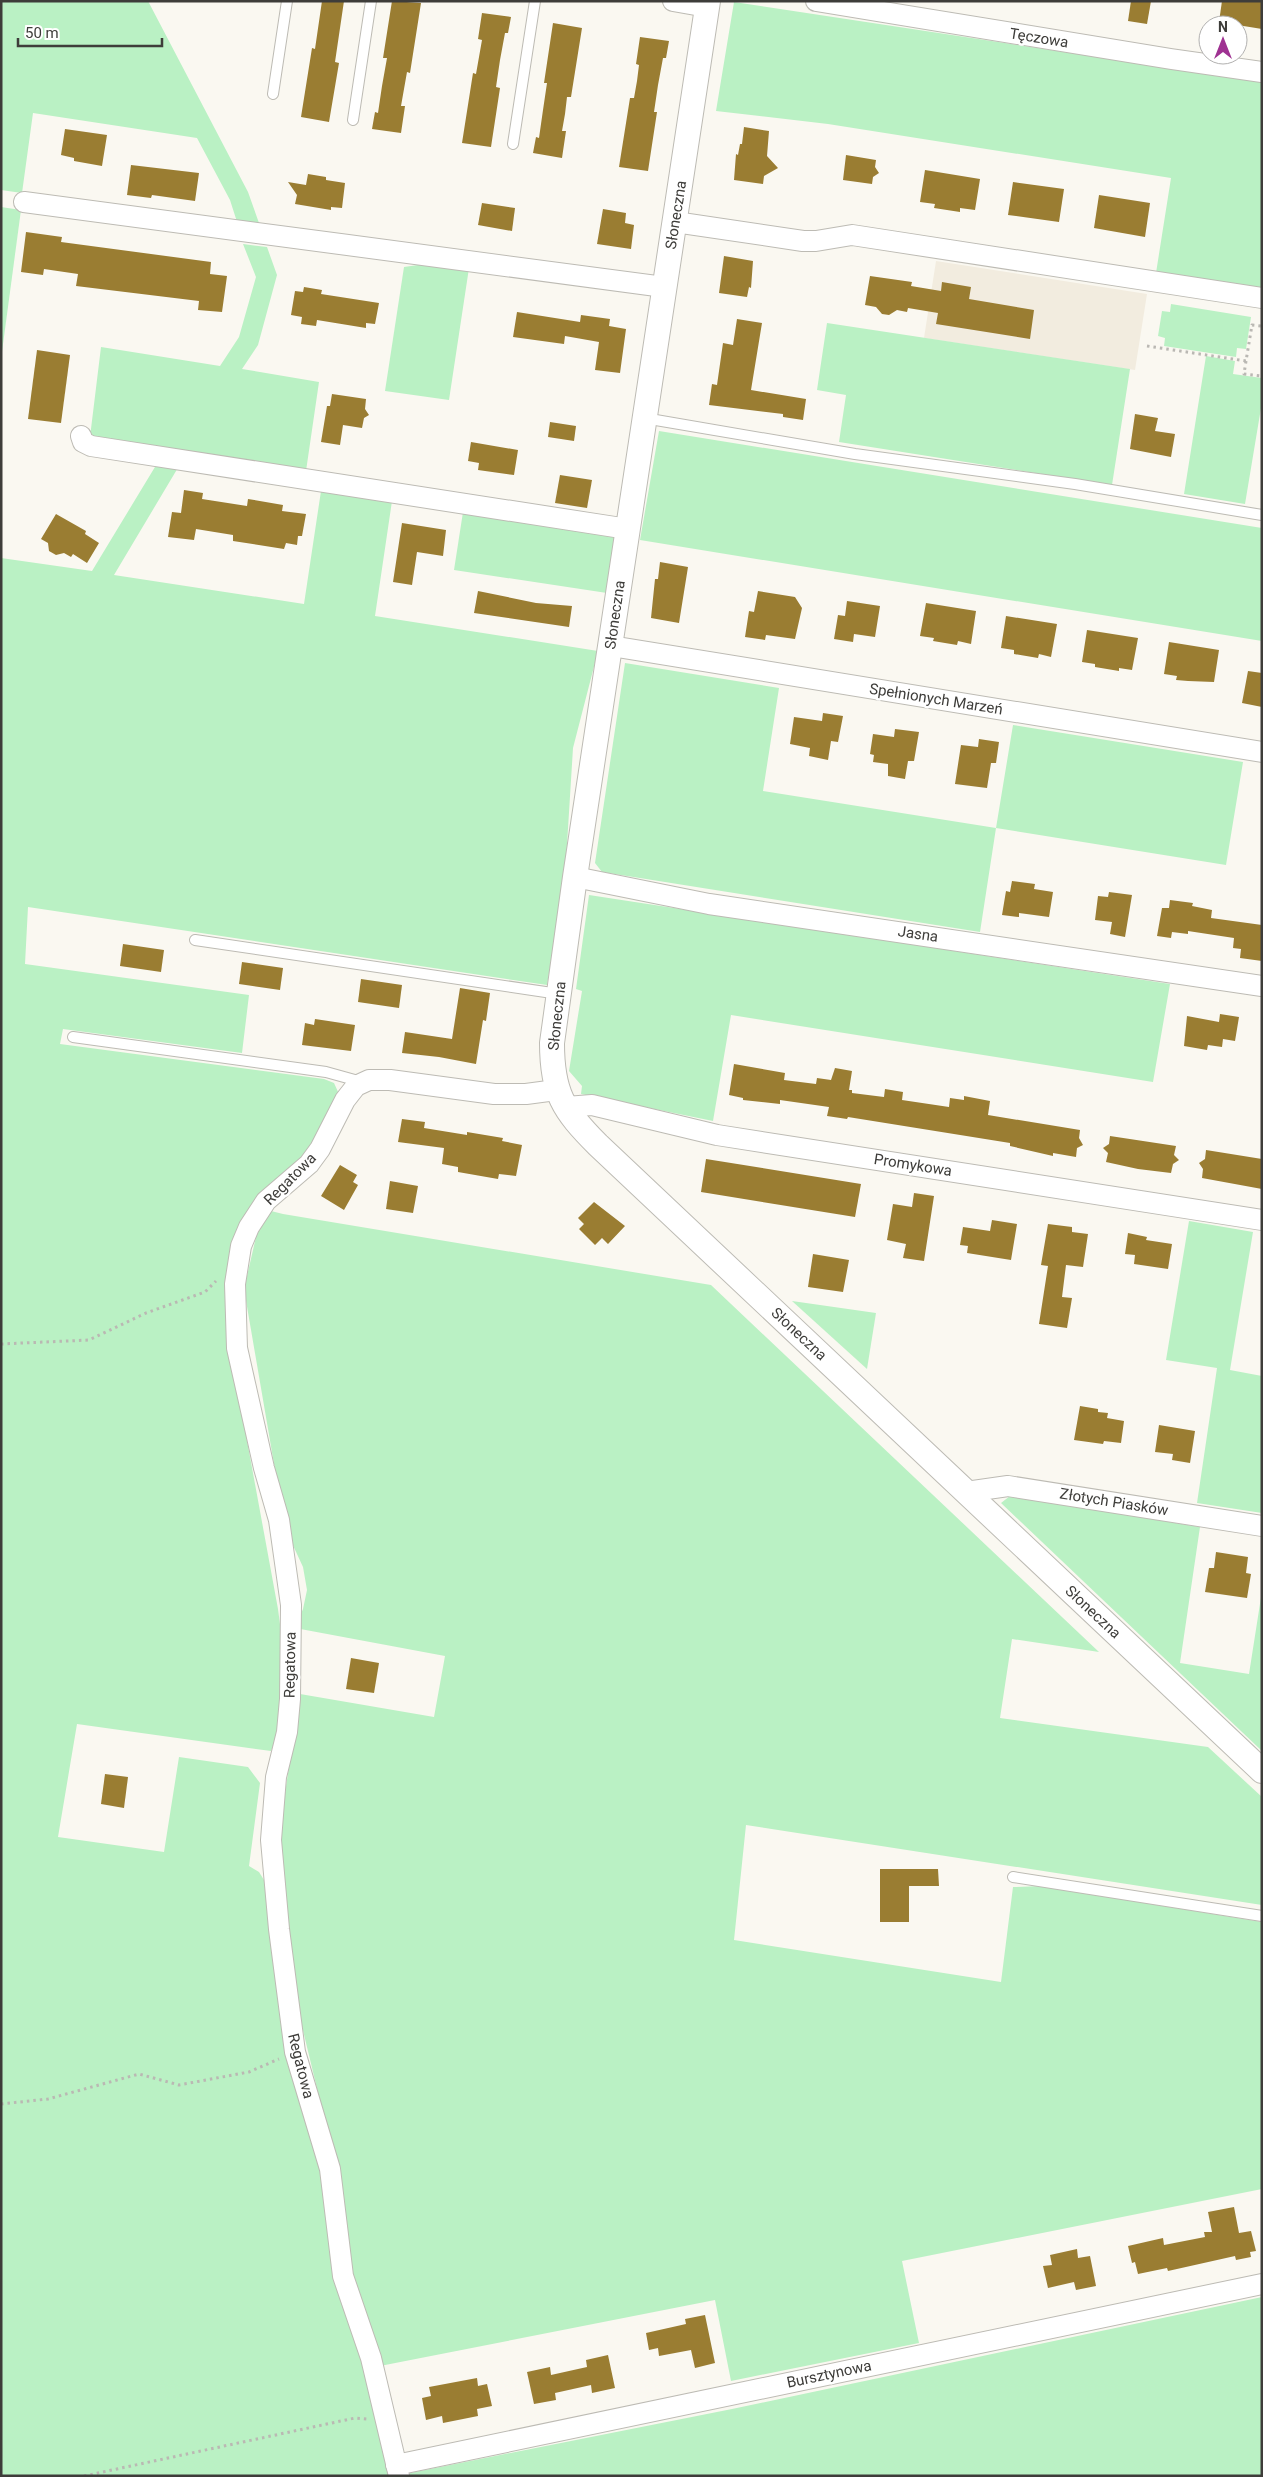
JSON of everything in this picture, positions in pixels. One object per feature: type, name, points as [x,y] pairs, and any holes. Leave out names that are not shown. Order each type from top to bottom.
[{"type":"street","points":[[673,1],[708,4]]},
{"type":"street","name":"Tęczowa","points":[[816,1],[1171,60],[1262,72]]},
{"type":"street","name":"Słoneczna","points":[[708,4],[643,418],[552,1043],[552,1067],[561,1098],[583,1130],[598,1145],[1262,1771]]},
{"type":"street","points":[[24,202],[251,234],[444,256],[664,287]]},
{"type":"street","points":[[675,222],[803,241],[816,241],[852,235],[1262,298]]},
{"type":"street","points":[[81,436],[85,444],[91,446],[628,529]]},
{"type":"street","name":"Spełnionych Marzeń","points":[[611,646],[1262,752]]},
{"type":"street","name":"Jasna","points":[[575,877],[709,904],[1262,986]]},
{"type":"street","points":[[363,1082],[390,1080],[494,1094],[526,1094],[561,1098]]},
{"type":"street","name":"Regatowa","points":[[363,1082],[356,1086],[345,1100],[320,1149],[309,1164],[266,1201],[249,1227],[238,1261],[235,1284],[237,1348],[264,1468],[279,1520],[291,1605],[290,1699],[287,1732],[276,1777],[271,1840],[279,1929],[295,2052],[330,2169],[343,2276],[371,2358],[397,2470]]},
{"type":"street","name":"Promykowa","points":[[561,1098],[717,1135],[1262,1220]]},
{"type":"street","name":"Złotych Piasków","points":[[966,1492],[1008,1486],[1262,1526]]},
{"type":"street","name":"Bursztynowa","points":[[397,2470],[1262,2284]]},
{"type":"lane","points":[[273,94],[287,1]]},
{"type":"lane","points":[[353,120],[371,1]]},
{"type":"lane","points":[[513,144],[536,1]]},
{"type":"lane","points":[[643,418],[855,454],[1074,484],[1262,515]]},
{"type":"lane","points":[[195,940],[559,994]]},
{"type":"lane","points":[[73,1037],[326,1072],[363,1082]]},
{"type":"lane","points":[[1013,1877],[1056,1882],[1262,1916]]},
{"type":"path","points":[[1262,326],[1252,325],[1244,374],[1262,376]]},
{"type":"path","points":[[1148,346],[1246,361]]},
{"type":"path","points":[[1,1344],[89,1340],[146,1313],[204,1292],[238,1261]]},
{"type":"path","points":[[1,2104],[48,2099],[139,2074],[179,2085],[249,2072],[295,2052]]},
{"type":"path","points":[[84,2476],[355,2418],[384,2420]]},
{"type":"shaded area","points":[[936,261],[1147,294],[1135,370],[924,338]]},
{"type":"green space","points":[[1,1],[148,1],[248,192],[259,223],[238,225],[230,200],[197,138],[33,113],[22,193],[1,190]]},
{"type":"green space","points":[[734,2],[1262,82],[1262,289],[1156,273],[1171,178],[828,124],[716,111]]},
{"type":"green space","points":[[1,207],[21,210],[1,359]]},
{"type":"green space","points":[[243,244],[267,247],[277,275],[258,345],[242,369],[319,382],[306,471],[90,437],[101,347],[220,366],[239,337],[256,277]]},
{"type":"green space","points":[[432,263],[469,268],[449,400],[385,391],[404,267]]},
{"type":"green space","points":[[1171,304],[1251,317],[1246,349],[1237,348],[1236,357],[1164,346],[1165,338],[1158,336],[1162,311],[1170,312]]},
{"type":"green space","points":[[827,323],[1130,369],[1112,485],[839,442],[846,395],[817,390]]},
{"type":"green space","points":[[1206,356],[1235,361],[1233,374],[1262,378],[1262,402],[1245,504],[1184,494]]},
{"type":"green space","points":[[659,431],[1262,528],[1262,641],[640,540]]},
{"type":"green space","points":[[158,462],[179,466],[114,575],[304,604],[321,491],[392,501],[375,616],[598,651],[573,748],[565,877],[547,985],[28,907],[25,964],[249,995],[242,1053],[63,1029],[60,1044],[324,1079],[334,1083],[339,1094],[301,1162],[250,1211],[230,1348],[278,1609],[283,1647],[283,1722],[271,1751],[77,1724],[58,1837],[164,1852],[179,1757],[248,1767],[260,1783],[249,1866],[259,1872],[269,1888],[323,2183],[354,2330],[390,2476],[1,2476],[1,558],[92,571]]},
{"type":"green space","points":[[463,512],[615,536],[607,593],[454,570]]},
{"type":"green space","points":[[625,663],[779,688],[763,791],[996,828],[980,932],[602,872],[595,863]]},
{"type":"green space","points":[[1013,725],[1243,762],[1226,865],[996,828]]},
{"type":"green space","points":[[589,895],[1170,984],[1153,1082],[731,1015],[713,1121],[581,1094],[582,1086],[569,1071],[582,991],[576,989]]},
{"type":"green space","points":[[267,1210],[711,1285],[1099,1652],[1012,1639],[1000,1718],[1208,1747],[1262,1797],[1262,1905],[746,1825],[734,1940],[1001,1982],[1013,1887],[1041,1886],[1262,1922],[1262,2189],[902,2261],[919,2343],[731,2381],[715,2300],[380,2366],[351,2277],[335,2163],[300,2018],[281,1882],[280,1826],[300,1694],[434,1717],[445,1656],[295,1628],[303,1609],[307,1590],[303,1567],[285,1528],[244,1289],[259,1224]]},
{"type":"green space","points":[[1189,1221],[1253,1232],[1230,1370],[1262,1376],[1262,1513],[1197,1503],[1217,1368],[1166,1360]]},
{"type":"green space","points":[[792,1301],[876,1313],[867,1369]]},
{"type":"green space","points":[[1010,1496],[1200,1527],[1180,1663],[1249,1674],[1262,1591],[1262,1751],[1001,1503]]},
{"type":"green space","points":[[1262,2297],[1262,2476],[410,2476],[410,2473],[732,2409]]},
{"type":"building","points":[[322,1],[344,1],[335,62],[339,63],[329,122],[301,117],[312,48],[315,49]]},
{"type":"building","points":[[392,1],[421,3],[410,73],[407,72],[401,106],[405,106],[401,133],[372,129],[375,112],[378,113],[387,58],[383,58]]},
{"type":"building","points":[[1131,1],[1151,1],[1147,24],[1128,21]]},
{"type":"building","points":[[1222,1],[1262,1],[1262,29],[1248,27],[1248,15],[1220,15]]},
{"type":"building","points":[[482,13],[511,17],[508,33],[505,33],[500,60],[496,87],[500,88],[491,147],[462,143],[473,73],[476,74],[482,40],[478,39]]},
{"type":"building","points":[[553,23],[582,28],[571,97],[567,97],[562,131],[566,131],[562,158],[533,153],[536,137],[539,138],[547,83],[544,83]]},
{"type":"building","points":[[640,37],[669,41],[666,58],[663,58],[658,85],[654,112],[657,112],[648,171],[619,167],[630,98],[634,98],[637,81],[639,65],[636,64]]},
{"type":"building","points":[[744,127],[769,131],[767,156],[778,168],[764,176],[763,184],[734,180],[736,154],[738,155],[740,144],[742,144]]},
{"type":"building","points":[[65,129],[107,135],[102,166],[74,161],[74,158],[61,155]]},
{"type":"building","points":[[846,155],[876,160],[875,167],[879,173],[873,177],[872,184],[843,180]]},
{"type":"building","points":[[131,165],[199,173],[195,201],[152,195],[151,198],[127,195]]},
{"type":"building","points":[[925,170],[980,179],[975,210],[960,208],[960,212],[934,208],[935,204],[920,202]]},
{"type":"building","points":[[308,174],[326,177],[326,180],[345,183],[342,208],[331,207],[331,210],[295,204],[297,195],[288,182],[306,185]]},
{"type":"building","points":[[1013,182],[1064,189],[1059,222],[1008,215]]},
{"type":"building","points":[[1099,195],[1150,203],[1145,237],[1094,228]]},
{"type":"building","points":[[482,203],[515,208],[512,231],[478,225]]},
{"type":"building","points":[[603,209],[626,213],[625,223],[634,225],[631,249],[597,244]]},
{"type":"building","points":[[26,232],[62,237],[61,242],[211,262],[210,274],[227,276],[222,312],[198,310],[199,301],[76,286],[78,274],[44,269],[43,275],[21,272]]},
{"type":"building","points":[[724,256],[753,261],[751,288],[749,287],[747,297],[719,293]]},
{"type":"building","points":[[870,276],[912,282],[911,286],[941,291],[942,282],[971,287],[969,299],[1034,310],[1030,339],[936,324],[938,313],[908,308],[907,312],[897,310],[889,315],[882,314],[876,307],[865,305]]},
{"type":"building","points":[[304,287],[322,290],[321,294],[379,303],[375,324],[366,323],[366,328],[317,320],[316,326],[301,324],[302,317],[291,315],[295,291],[303,292]]},
{"type":"building","points":[[517,312],[580,322],[581,315],[610,319],[609,326],[626,329],[620,373],[595,370],[599,342],[565,336],[564,344],[513,337]]},
{"type":"building","points":[[737,319],[762,323],[751,390],[806,399],[803,420],[783,417],[783,414],[709,405],[712,384],[717,385],[723,343],[733,345]]},
{"type":"building","points":[[37,350],[70,355],[61,423],[28,419]]},
{"type":"building","points":[[332,394],[366,399],[365,409],[369,415],[364,418],[362,428],[343,425],[340,445],[321,442],[327,406],[330,406]]},
{"type":"building","points":[[1135,414],[1158,418],[1155,431],[1175,434],[1171,457],[1130,449]]},
{"type":"building","points":[[550,422],[576,426],[574,441],[548,437]]},
{"type":"building","points":[[471,442],[518,450],[514,475],[478,470],[479,463],[468,461]]},
{"type":"building","points":[[560,475],[592,480],[587,508],[555,503]]},
{"type":"building","points":[[184,490],[203,493],[202,499],[247,506],[248,499],[283,505],[282,511],[306,514],[302,536],[298,536],[297,545],[286,543],[284,549],[233,541],[233,535],[196,529],[194,540],[168,537],[172,512],[181,513]]},
{"type":"building","points":[[56,514],[86,531],[85,534],[99,543],[87,563],[73,554],[71,557],[64,553],[56,555],[49,551],[48,543],[41,539]]},
{"type":"building","points":[[402,523],[446,530],[443,556],[417,552],[412,585],[393,582]]},
{"type":"building","points":[[660,562],[688,567],[679,623],[651,618],[655,579],[658,579]]},
{"type":"building","points":[[478,591],[536,603],[572,606],[569,627],[474,613]]},
{"type":"building","points":[[758,591],[795,597],[802,608],[795,639],[766,635],[765,640],[745,637],[749,611],[754,612]]},
{"type":"building","points":[[847,601],[880,606],[875,637],[854,634],[853,642],[834,639],[838,615],[845,616]]},
{"type":"building","points":[[926,603],[976,611],[971,644],[958,641],[957,645],[933,641],[934,638],[920,636]]},
{"type":"building","points":[[1006,616],[1057,624],[1051,657],[1039,654],[1038,658],[1014,654],[1014,650],[1001,648]]},
{"type":"building","points":[[1087,630],[1138,638],[1132,670],[1119,668],[1119,671],[1095,667],[1095,664],[1082,662]]},
{"type":"building","points":[[1169,642],[1219,650],[1214,682],[1176,680],[1177,676],[1164,674]]},
{"type":"building","points":[[1248,671],[1262,673],[1262,707],[1242,703]]},
{"type":"building","points":[[823,713],[843,716],[838,742],[831,741],[828,760],[809,756],[810,748],[790,744],[794,717],[822,721]]},
{"type":"building","points":[[895,729],[919,732],[914,761],[908,761],[905,779],[888,776],[888,764],[873,762],[874,755],[870,754],[873,734],[894,737]]},
{"type":"building","points":[[979,739],[999,742],[996,763],[991,763],[987,788],[955,784],[961,745],[978,747]]},
{"type":"building","points":[[1012,881],[1035,884],[1034,889],[1053,892],[1049,917],[1019,913],[1019,917],[1002,915],[1006,891],[1010,892]]},
{"type":"building","points":[[1109,892],[1132,895],[1125,937],[1110,934],[1112,922],[1095,920],[1098,896],[1108,897]]},
{"type":"building","points":[[1170,900],[1193,903],[1192,906],[1212,910],[1211,918],[1262,925],[1262,961],[1240,958],[1241,949],[1233,948],[1234,938],[1188,931],[1188,934],[1172,932],[1171,938],[1157,936],[1162,908],[1169,908]]},
{"type":"building","points":[[123,944],[164,950],[161,972],[120,966]]},
{"type":"building","points":[[242,962],[283,968],[280,990],[239,984]]},
{"type":"building","points":[[361,979],[402,985],[399,1008],[358,1002]]},
{"type":"building","points":[[460,988],[490,993],[486,1021],[483,1020],[476,1064],[402,1053],[405,1032],[452,1039]]},
{"type":"building","points":[[1220,1014],[1239,1017],[1235,1041],[1223,1039],[1222,1047],[1208,1045],[1207,1050],[1184,1046],[1187,1016],[1219,1022]]},
{"type":"building","points":[[315,1019],[355,1025],[351,1051],[302,1045],[305,1023],[314,1025]]},
{"type":"building","points":[[734,1064],[785,1073],[784,1080],[816,1084],[817,1078],[831,1080],[835,1068],[852,1071],[849,1090],[852,1090],[852,1093],[884,1097],[885,1089],[903,1092],[902,1100],[949,1107],[950,1098],[964,1100],[964,1096],[990,1101],[988,1115],[1080,1130],[1079,1138],[1083,1145],[1077,1148],[1076,1157],[1053,1153],[1053,1156],[1010,1146],[1010,1143],[848,1117],[847,1119],[827,1116],[829,1107],[780,1100],[780,1104],[743,1100],[743,1098],[729,1095]]},
{"type":"building","points":[[402,1119],[425,1122],[424,1128],[467,1135],[467,1132],[503,1138],[502,1141],[522,1145],[516,1176],[499,1174],[498,1179],[458,1172],[458,1167],[442,1164],[444,1148],[398,1142]]},
{"type":"building","points":[[1110,1136],[1176,1146],[1174,1155],[1179,1160],[1173,1164],[1171,1173],[1138,1169],[1106,1162],[1108,1153],[1103,1148],[1109,1144]]},
{"type":"building","points":[[1206,1150],[1262,1159],[1262,1189],[1202,1178],[1203,1169],[1199,1163],[1205,1159]]},
{"type":"building","points":[[706,1159],[861,1184],[855,1217],[701,1192]]},
{"type":"building","points":[[340,1165],[357,1175],[353,1182],[358,1185],[344,1210],[321,1196]]},
{"type":"building","points":[[390,1181],[418,1186],[413,1213],[386,1209]]},
{"type":"building","points":[[914,1193],[934,1196],[924,1261],[903,1258],[906,1244],[887,1240],[893,1204],[912,1207]]},
{"type":"building","points":[[594,1202],[625,1226],[608,1244],[602,1238],[595,1245],[579,1229],[584,1224],[578,1218]]},
{"type":"building","points":[[992,1220],[1017,1224],[1011,1260],[967,1253],[968,1246],[960,1245],[963,1227],[990,1231]]},
{"type":"building","points":[[1048,1224],[1072,1227],[1072,1232],[1088,1234],[1083,1267],[1066,1265],[1062,1297],[1072,1298],[1067,1328],[1039,1324],[1048,1266],[1041,1265]]},
{"type":"building","points":[[1128,1233],[1147,1237],[1146,1240],[1172,1244],[1168,1269],[1134,1264],[1135,1255],[1125,1254]]},
{"type":"building","points":[[813,1254],[849,1260],[843,1292],[808,1287]]},
{"type":"building","points":[[1080,1406],[1098,1409],[1098,1412],[1108,1413],[1107,1418],[1124,1421],[1121,1443],[1104,1441],[1103,1444],[1074,1440]]},
{"type":"building","points":[[1159,1425],[1195,1431],[1190,1463],[1172,1460],[1173,1454],[1155,1452]]},
{"type":"building","points":[[1216,1552],[1248,1557],[1246,1573],[1251,1574],[1247,1598],[1205,1592],[1209,1568],[1214,1568]]},
{"type":"building","points":[[351,1658],[379,1663],[374,1693],[346,1689]]},
{"type":"building","points":[[105,1774],[128,1777],[124,1808],[101,1804]]},
{"type":"building","points":[[880,1869],[938,1869],[939,1886],[909,1886],[909,1922],[880,1922]]},
{"type":"building","points":[[1234,2207],[1239,2233],[1251,2231],[1256,2251],[1250,2252],[1251,2257],[1236,2260],[1235,2256],[1168,2271],[1167,2268],[1138,2274],[1135,2262],[1132,2263],[1128,2246],[1163,2238],[1164,2245],[1205,2237],[1204,2232],[1212,2232],[1208,2212]]},
{"type":"building","points":[[1077,2249],[1078,2258],[1090,2256],[1096,2286],[1076,2290],[1074,2282],[1048,2288],[1043,2266],[1052,2265],[1050,2255]]},
{"type":"building","points":[[705,2315],[715,2363],[695,2368],[691,2350],[659,2356],[658,2348],[649,2350],[646,2333],[686,2324],[685,2319]]},
{"type":"building","points":[[608,2355],[615,2388],[592,2393],[591,2385],[555,2393],[556,2400],[534,2404],[527,2372],[550,2367],[551,2375],[587,2367],[586,2360]]},
{"type":"building","points":[[477,2378],[478,2386],[487,2384],[492,2406],[477,2409],[478,2416],[443,2423],[442,2416],[426,2420],[422,2398],[431,2396],[429,2387]]}]
